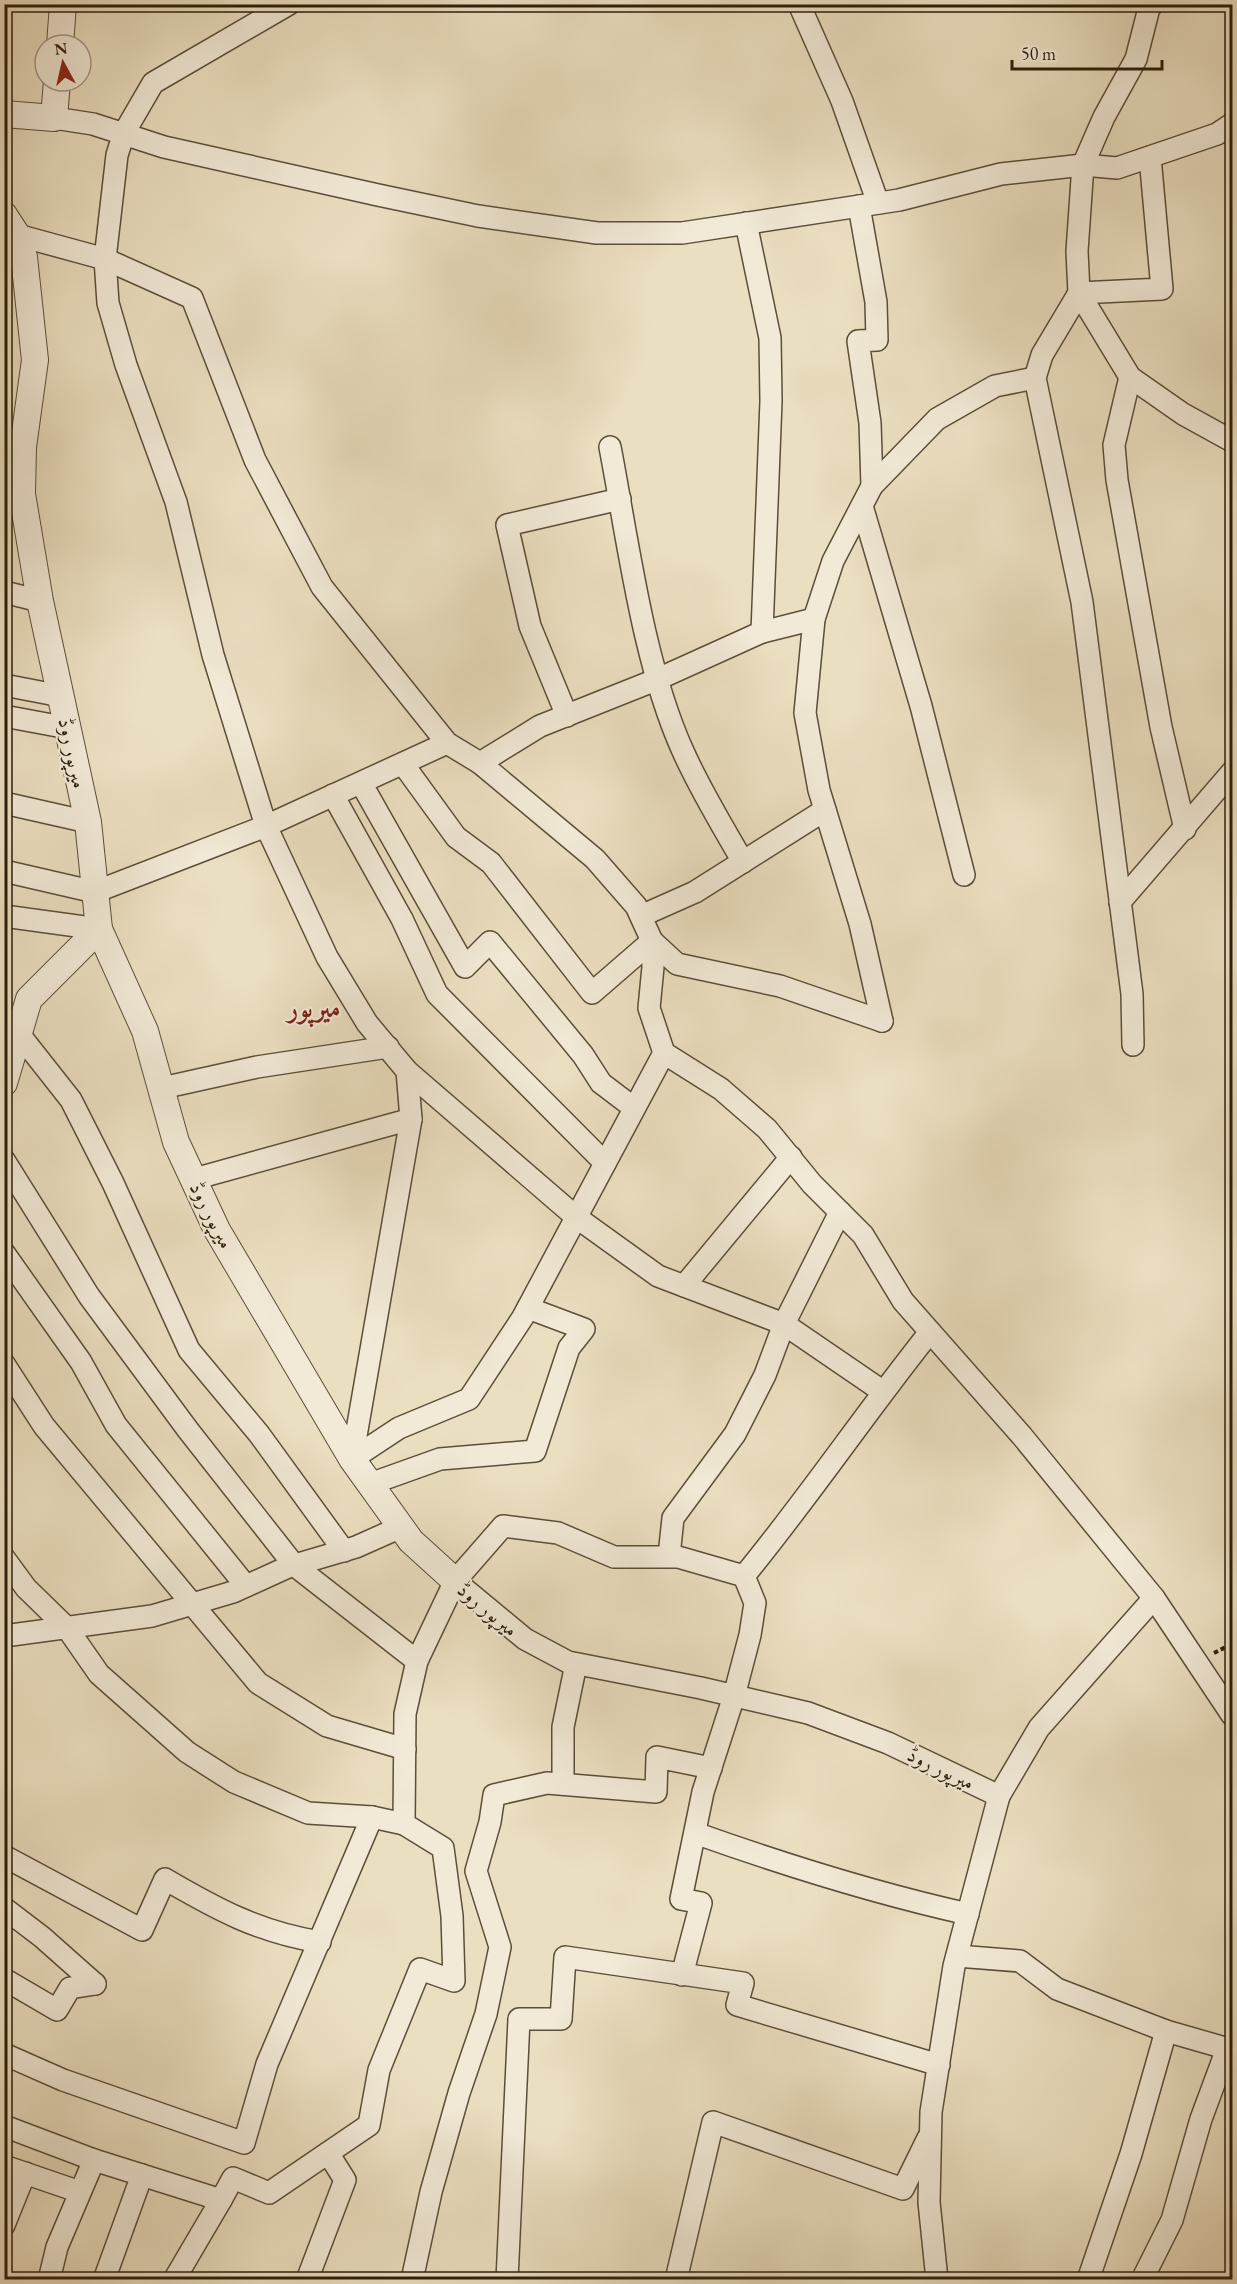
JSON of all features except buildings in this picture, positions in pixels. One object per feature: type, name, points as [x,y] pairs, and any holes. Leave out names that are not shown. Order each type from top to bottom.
[{"type":"street","points":[[61,33],[63,4]]},
{"type":"street","points":[[289,4],[153,83],[124,133],[117,155],[105,259],[108,303],[126,365],[176,502],[213,655],[266,826],[327,957],[367,1023],[407,1071],[576,1217],[658,1276],[784,1324],[882,1391]]},
{"type":"street","points":[[799,4],[842,101],[869,205],[876,302],[876,340],[858,341],[870,423],[872,486]]},
{"type":"street","points":[[1153,4],[1149,8],[1136,59],[1104,117],[1083,165],[1077,251],[1079,293],[1130,377],[1183,414],[1233,441]]},
{"type":"street","points":[[54,118],[56,93]]},
{"type":"street","points":[[4,114],[93,124],[164,147],[378,195],[500,219],[597,233],[682,233],[869,205],[1001,174],[1083,165],[1116,168],[1217,134],[1233,124]]},
{"type":"street","points":[[1079,293],[1162,289],[1150,157]]},
{"type":"street","points":[[746,223],[770,338],[770,412],[762,632]]},
{"type":"street","points":[[11,225],[105,259],[192,298],[255,460],[321,587],[447,743],[480,764],[595,859],[636,906],[652,941],[653,967],[649,1008],[664,1053],[721,1089],[768,1129],[863,1235],[903,1301],[1022,1436],[1154,1598],[1233,1714]]},
{"type":"street","name":"میرپور روڈ","points":[[11,225],[24,256],[35,360],[23,447],[22,494],[40,601],[88,822],[99,928],[145,1031],[176,1142],[217,1230],[352,1459],[411,1541],[525,1639],[576,1664],[808,1713],[888,1743],[999,1796]]},
{"type":"street","points":[[1079,293],[1042,355],[1035,378],[1082,602],[1132,994],[1133,1045]]},
{"type":"street","points":[[1130,377],[1114,445],[1117,480],[1161,727],[1185,829]]},
{"type":"street","points":[[652,941],[677,964],[780,986],[882,1021],[860,924],[825,810],[805,713],[814,619],[833,561],[872,486],[937,419],[995,386],[1035,378]]},
{"type":"street","points":[[610,447],[658,680],[682,748],[743,862]]},
{"type":"street","points":[[567,716],[530,626],[507,525],[620,499]]},
{"type":"street","points":[[862,506],[921,706],[964,875]]},
{"type":"street","points":[[4,592],[40,601]]},
{"type":"street","points":[[480,764],[540,726],[658,680],[762,632],[814,619]]},
{"type":"street","points":[[4,685],[61,696]]},
{"type":"street","points":[[4,716],[68,728]]},
{"type":"street","points":[[4,871],[95,892],[266,826],[447,743]]},
{"type":"street","points":[[403,764],[456,837],[491,863],[592,993],[652,941]]},
{"type":"street","points":[[1120,902],[1233,772]]},
{"type":"street","points":[[361,783],[465,967],[490,942],[583,1055],[601,1083],[634,1108]]},
{"type":"street","points":[[333,795],[402,919],[437,994],[605,1163]]},
{"type":"street","points":[[4,802],[88,822]]},
{"type":"street","points":[[641,916],[695,892],[825,810]]},
{"type":"street","points":[[4,916],[99,928]]},
{"type":"street","points":[[6,1070],[29,999],[99,928]]},
{"type":"street","points":[[19,1034],[71,1100],[113,1183],[189,1350],[259,1434],[344,1551]]},
{"type":"street","points":[[162,1088],[257,1067],[388,1047]]},
{"type":"street","points":[[352,1459],[399,1428],[470,1399],[528,1308],[664,1053]]},
{"type":"street","points":[[352,1459],[411,1119],[407,1071]]},
{"type":"street","points":[[194,1179],[411,1119]]},
{"type":"street","points":[[684,1286],[791,1157]]},
{"type":"street","points":[[4,1160],[89,1296],[188,1430],[294,1565],[417,1661]]},
{"type":"street","points":[[669,1556],[673,1518],[735,1434],[765,1375],[784,1324],[840,1212]]},
{"type":"street","points":[[4,1253],[81,1362],[116,1425],[246,1586]]},
{"type":"street","points":[[370,1484],[440,1459],[535,1451],[569,1348],[584,1329],[528,1308]]},
{"type":"street","points":[[744,1576],[779,1534],[882,1391],[930,1332]]},
{"type":"street","points":[[4,1364],[44,1426],[258,1683],[327,1726],[405,1749]]},
{"type":"street","points":[[404,1824],[405,1714],[417,1661],[455,1581],[503,1526],[558,1533],[614,1557],[669,1556],[744,1576]]},
{"type":"street","points":[[4,1636],[152,1616],[246,1586],[294,1565],[344,1551],[401,1527]]},
{"type":"street","points":[[4,1558],[26,1588],[67,1628],[99,1674],[187,1752],[234,1782],[308,1813],[372,1817],[404,1824],[443,1848],[452,1916],[454,1981],[420,1969],[379,2070],[369,2125],[269,2193],[233,2178],[174,2280]]},
{"type":"street","points":[[682,1975],[701,1903],[681,1899],[711,1768],[734,1696],[755,1603],[744,1576]]},
{"type":"street","points":[[937,2280],[929,2202],[931,2133],[939,2065],[957,1956],[999,1796],[1039,1728],[1154,1598]]},
{"type":"street","points":[[563,1784],[563,1727],[576,1664]]},
{"type":"street","points":[[412,2280],[431,2192],[459,2093],[486,2014],[500,1947],[476,1871],[490,1822],[494,1794],[547,1783],[656,1792],[657,1757],[711,1768]]},
{"type":"street","points":[[4,2054],[63,2080],[244,2143],[267,2064],[372,1817]]},
{"type":"street","points":[[695,1833],[810,1873],[884,1895],[968,1914]]},
{"type":"street","points":[[4,1856],[142,1930],[165,1879],[217,1910],[280,1935],[320,1942]]},
{"type":"street","points":[[4,1908],[42,1937],[95,1984],[70,1988],[57,2010],[4,1979]]},
{"type":"street","points":[[957,1956],[1020,1961],[1057,1989],[1166,2031],[1230,2050],[1201,2119],[1172,2220],[1142,2280]]},
{"type":"street","points":[[507,2280],[519,2019],[561,2019],[565,1957],[743,1983],[737,2005],[939,2065]]},
{"type":"street","points":[[1088,2280],[1131,2154],[1166,2031]]},
{"type":"street","points":[[676,2280],[713,2122],[903,2189],[931,2133]]},
{"type":"street","points":[[4,2126],[94,2160],[221,2200]]},
{"type":"street","points":[[307,2280],[345,2180],[328,2153]]},
{"type":"street","points":[[49,2280],[57,2247],[94,2160]]},
{"type":"street","points":[[4,2166],[80,2192]]},
{"type":"street","points":[[4,2225],[25,2173]]},
{"type":"street","points":[[104,2280],[142,2175]]},
{"type":"district","name":"میرپور","points":[[314,1007]]}]
